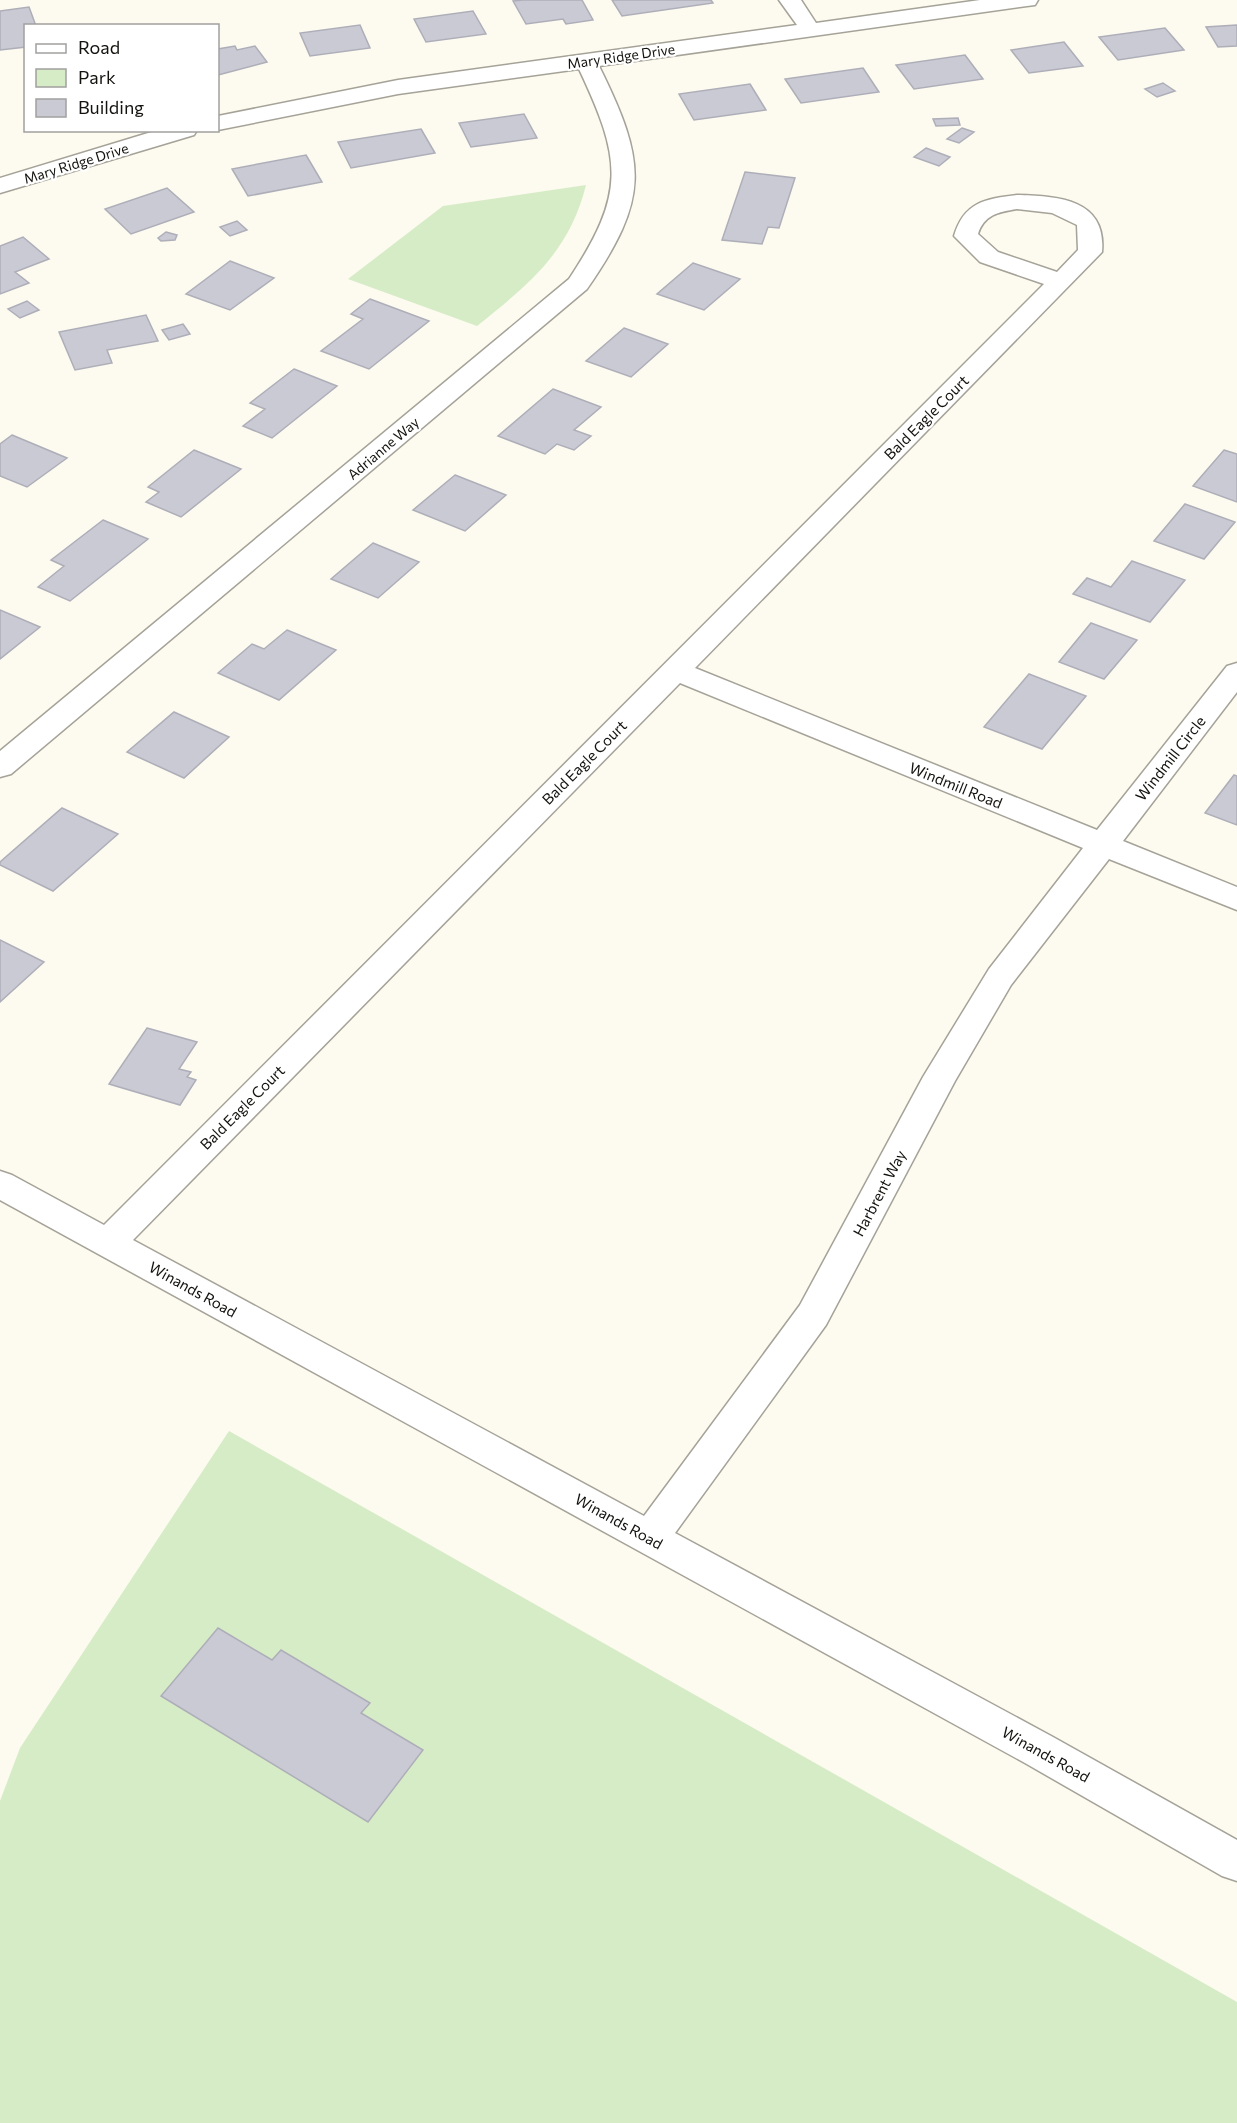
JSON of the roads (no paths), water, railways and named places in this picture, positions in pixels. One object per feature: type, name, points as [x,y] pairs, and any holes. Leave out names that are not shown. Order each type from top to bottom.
[{"type":"street","points":[[790,0],[810,29]]},
{"type":"street","name":"Mary Ridge Drive","points":[[219,123],[387,89],[1027,0]]},
{"type":"street","name":"Adrianne Way","points":[[0,767],[578,284],[603,248],[618,216],[626,183],[624,147],[609,107],[586,61]]},
{"type":"street","name":"Mary Ridge Drive","points":[[0,186],[102,153],[179,132]]},
{"type":"street","name":"Bald Eagle Court","points":[[108,1243],[1060,281]]},
{"type":"street","name":"Windmill Road","points":[[675,670],[1237,899]]},
{"type":"street","name":"Windmill Circle","points":[[1102,844],[1237,672]]},
{"type":"street","name":"Harbrent Way","points":[[650,1538],[813,1315],[940,1077],[1000,977],[1102,844]]},
{"type":"street","name":"Winands Road","points":[[0,1184],[1039,1750],[1237,1862]]}]
